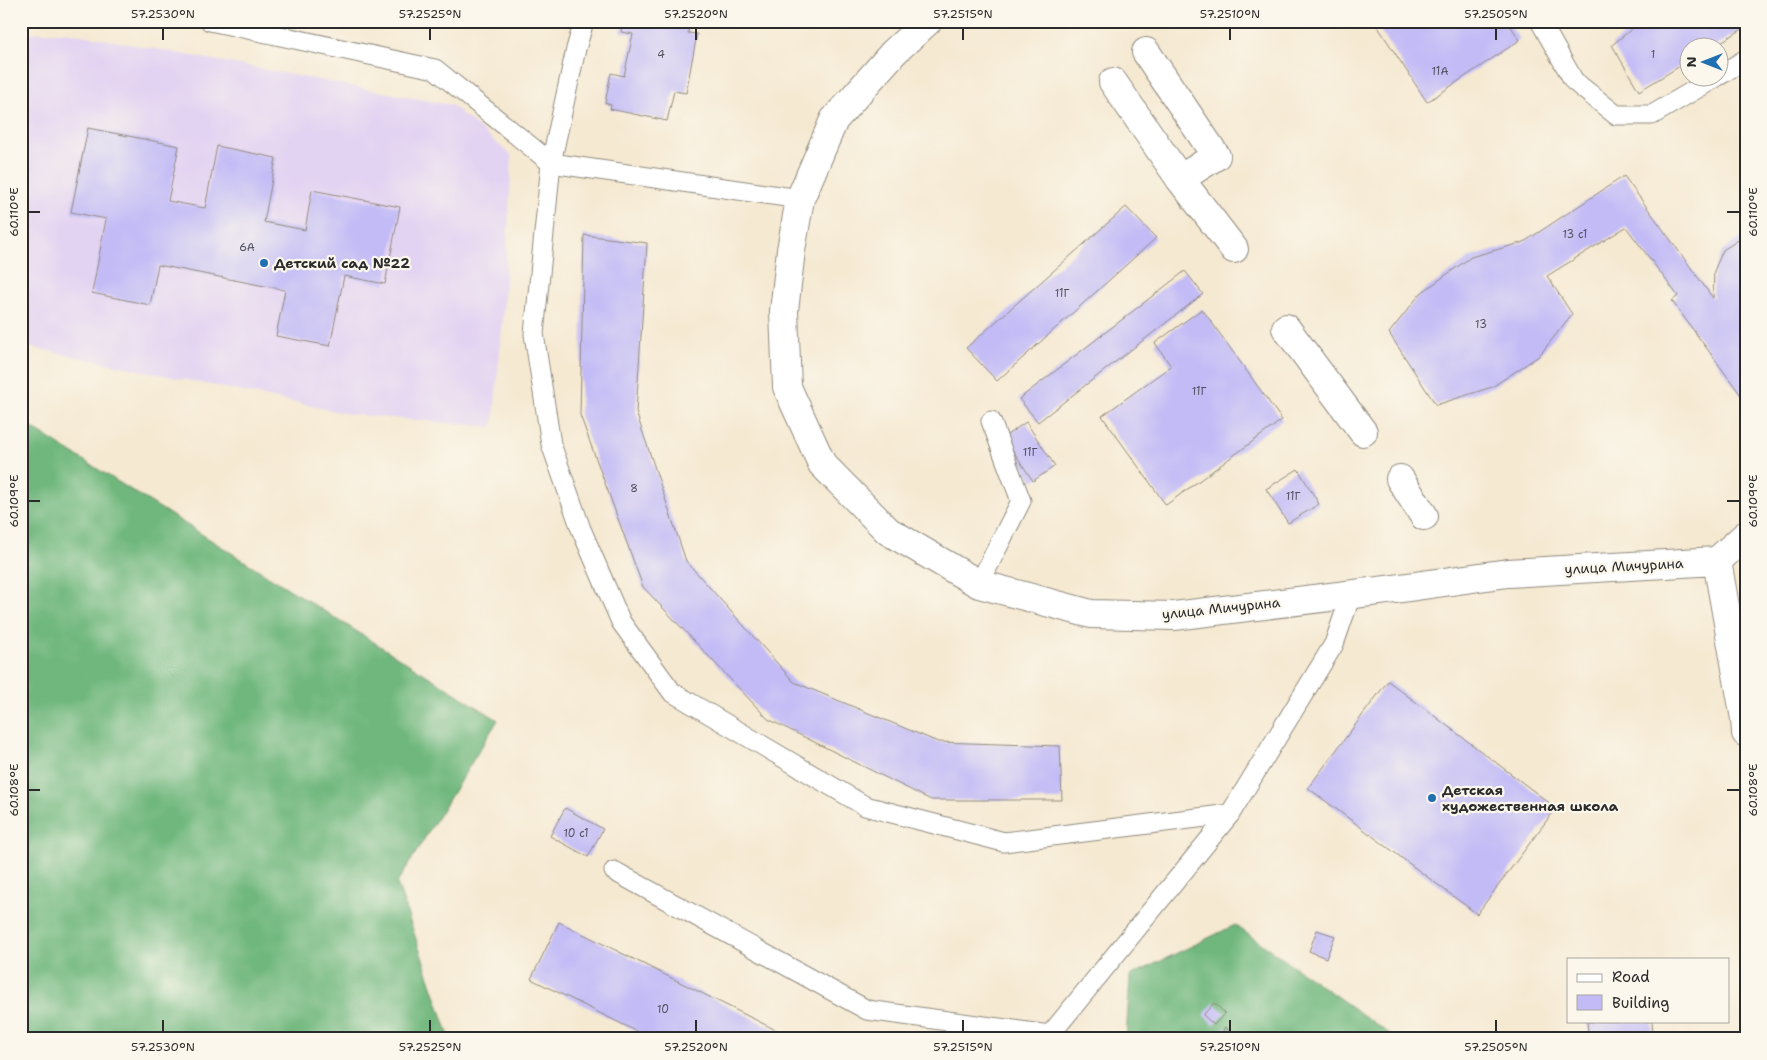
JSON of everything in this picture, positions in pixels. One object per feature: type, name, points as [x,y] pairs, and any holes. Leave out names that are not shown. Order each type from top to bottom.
[{"type":"street","name":"улица Мичурина","points":[[928,21],[894,52],[834,120],[800,199],[791,250],[784,311],[787,387],[822,464],[888,532],[979,584],[1091,614],[1174,616],[1351,595],[1508,572],[1717,561]]},
{"type":"street","points":[[1146,52],[1216,156],[1180,179]]},
{"type":"street","points":[[1113,82],[1180,179],[1234,249]]},
{"type":"street","points":[[1286,328],[1363,432]]},
{"type":"street","points":[[1400,479],[1424,516]]},
{"type":"street","points":[[1746,535],[1717,561],[1746,733]]},
{"type":"lane","points":[[210,21],[436,69],[551,163],[800,199]]},
{"type":"lane","points":[[584,21],[551,163],[534,334],[551,444],[580,529],[621,622],[672,692],[865,806],[1004,842],[1230,814]]},
{"type":"lane","points":[[1540,21],[1574,81],[1616,115],[1652,115],[1697,88]]},
{"type":"lane","points":[[1730,68],[1746,59]]},
{"type":"lane","points":[[979,584],[1021,501],[991,421]]},
{"type":"lane","points":[[614,871],[867,1010],[1050,1035],[1230,814],[1334,644],[1351,595]]},
{"type":"shaded area","name":"Детский сад №22","points":[[66,32],[451,105],[512,156],[503,316],[493,427],[349,414],[21,345],[21,33]]},
{"type":"green space","points":[[21,421],[498,720],[397,883],[450,1039],[21,1039]]},
{"type":"green space","points":[[1235,925],[1397,1039],[1126,1039],[1130,976]]},
{"type":"building","points":[[623,21],[690,21],[688,33],[697,34],[686,93],[674,91],[667,121],[610,109],[611,105],[605,103],[611,73],[624,76],[633,34],[621,32]]},
{"type":"building","points":[[1374,21],[1507,21],[1520,40],[1427,102]]},
{"type":"building","points":[[1663,21],[1746,21],[1746,27],[1728,38],[1680,38],[1680,66],[1639,91],[1612,45],[1638,24],[1647,29]]},
{"type":"building","points":[[88,128],[179,146],[168,201],[205,208],[217,146],[276,158],[264,222],[305,230],[312,190],[400,207],[385,284],[344,276],[330,346],[276,336],[285,290],[158,265],[150,305],[92,293],[106,219],[71,212]]},
{"type":"building","points":[[1624,176],[1713,298],[1714,271],[1723,250],[1746,235],[1746,402],[1672,301],[1678,296],[1626,227],[1547,276],[1572,314],[1539,356],[1492,387],[1436,405],[1389,333],[1421,293],[1471,257],[1524,242]]},
{"type":"building","points":[[1126,207],[1156,238],[997,381],[966,348]]},
{"type":"building","points":[[584,235],[647,243],[636,412],[686,561],[794,682],[938,742],[1060,746],[1062,800],[931,800],[768,719],[643,587],[580,415]]},
{"type":"building","points":[[1185,271],[1203,294],[1038,422],[1019,399]]},
{"type":"building","points":[[1202,309],[1282,420],[1166,505],[1102,416],[1171,366],[1155,343]]},
{"type":"building","points":[[1026,422],[1055,466],[1033,481],[1004,437]]},
{"type":"building","points":[[1298,469],[1319,504],[1288,523],[1266,489]]},
{"type":"building","name":"Детская художественная школа","points":[[1388,681],[1556,808],[1477,914],[1308,788]]},
{"type":"building","points":[[565,808],[603,829],[588,857],[550,836]]},
{"type":"building","points":[[559,922],[794,1039],[652,1039],[531,979]]},
{"type":"building","points":[[1317,930],[1335,936],[1326,958],[1309,951]]},
{"type":"building","points":[[1214,1003],[1225,1013],[1214,1025],[1203,1015]]},
{"type":"building","points":[[1587,1022],[1652,1022],[1653,1039],[1589,1039]]},
{"type":"building","points":[[1225,1027],[1238,1039],[1219,1039]]},
{"type":"place","name":"Детский сад №22","points":[[264,263]]},
{"type":"place","name":"Детская художественная школа","points":[[1432,798]]}]
